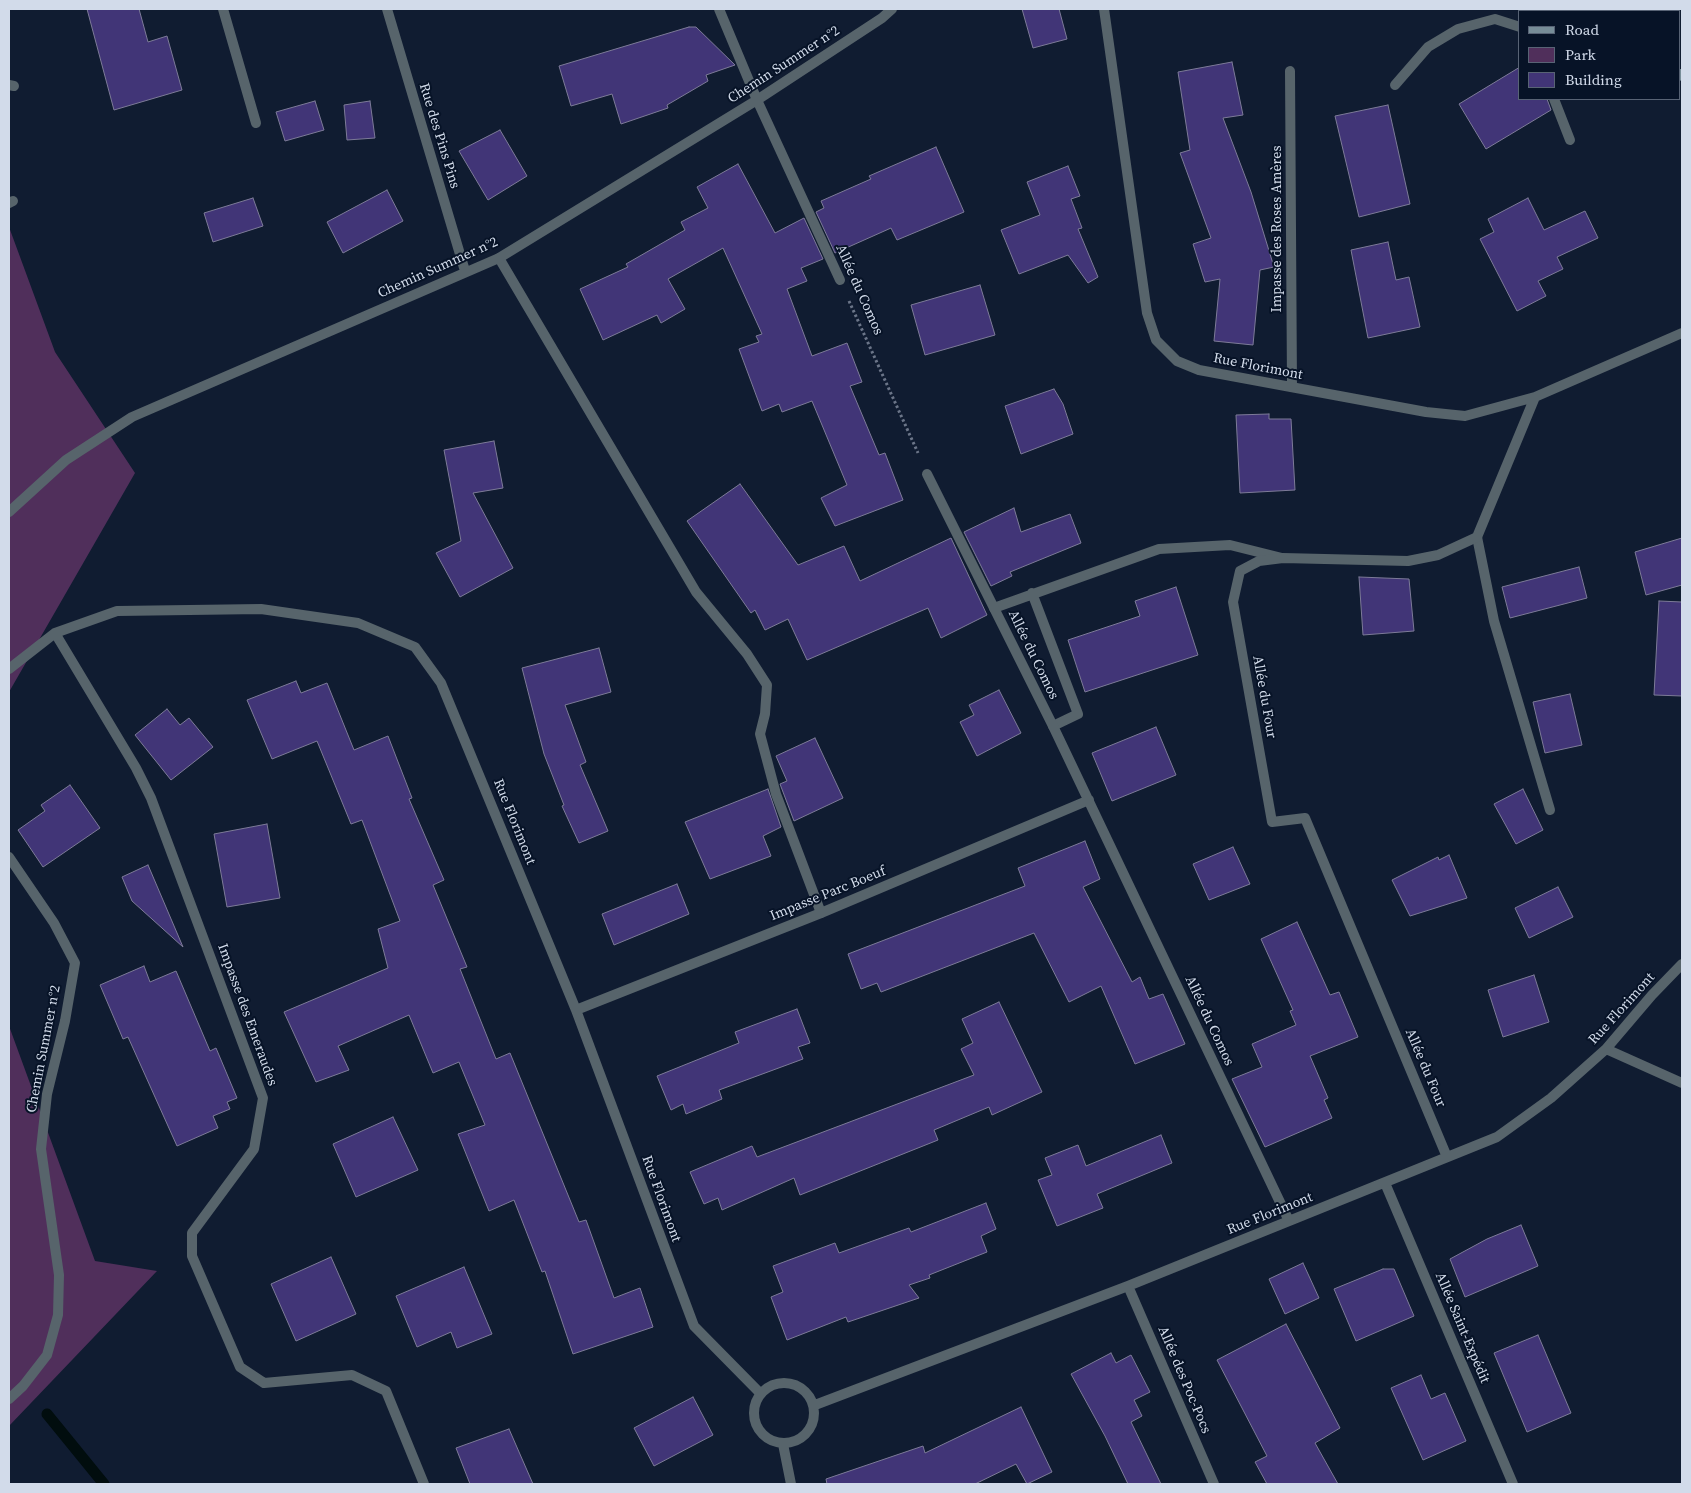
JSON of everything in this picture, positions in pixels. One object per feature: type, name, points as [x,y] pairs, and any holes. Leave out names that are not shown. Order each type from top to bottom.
[{"type":"street","points":[[223,9],[256,123]]},
{"type":"street","name":"Rue des Pins Pins","points":[[387,9],[465,271]]},
{"type":"street","name":"Allée du Comos","points":[[719,9],[757,100],[840,280]]},
{"type":"street","name":"Chemin Summer n°2","points":[[9,512],[66,460],[132,417],[465,271],[499,258],[757,100],[882,18],[892,9]]},
{"type":"street","name":"Rue Florimont","points":[[1104,9],[1147,313],[1156,340],[1177,361],[1199,370],[1426,412],[1465,416],[1535,397],[1682,333]]},
{"type":"street","points":[[1395,85],[1428,47],[1458,29],[1495,19],[1518,26]]},
{"type":"street","name":"Impasse des Roses Amères","points":[[1290,71],[1292,387]]},
{"type":"street","points":[[1554,100],[1570,140]]},
{"type":"street","points":[[499,258],[696,592],[748,654],[767,685],[765,714],[760,734],[776,794],[821,913]]},
{"type":"street","points":[[1535,397],[1477,537],[1494,621],[1550,810]]},
{"type":"street","name":"Allée du Comos","points":[[927,474],[1089,800],[1289,1221]]},
{"type":"street","name":"Allée du Four","points":[[1448,1157],[1305,818],[1272,822],[1233,602],[1240,571],[1259,561],[1283,558],[1408,561],[1438,555],[1477,537]]},
{"type":"street","points":[[994,608],[1159,549],[1230,545],[1283,558]]},
{"type":"street","points":[[1032,593],[1078,714],[1053,726]]},
{"type":"street","name":"Rue Florimont","points":[[9,669],[55,633],[117,611],[261,609],[358,623],[415,648],[441,683],[576,1010],[694,1326],[760,1393]]},
{"type":"street","name":"Impasse des Emeraudes","points":[[55,633],[136,768],[151,798],[263,1098],[254,1149],[192,1232],[192,1256],[240,1366],[264,1383],[352,1375],[386,1391],[424,1484]]},
{"type":"street","name":"Impasse Parc Boeuf","points":[[576,1010],[821,913],[1089,800]]},
{"type":"street","name":"Chemin Summer n°2","points":[[9,857],[54,923],[75,963],[65,1021],[47,1094],[41,1149],[59,1275],[58,1315],[47,1355],[23,1386],[9,1399]]},
{"type":"street","name":"Rue Florimont","points":[[815,1405],[1128,1286],[1497,1137],[1550,1098],[1606,1049],[1652,995],[1682,964]]},
{"type":"street","points":[[1606,1049],[1682,1083]]},
{"type":"street","name":"Allée Saint-Expédit","points":[[1385,1183],[1513,1484]]},
{"type":"street","name":"Allée des Poc-Pocs","points":[[1128,1286],[1214,1484]]},
{"type":"street","points":[[792,1383],[812,1398],[815,1405],[814,1421],[799,1440],[783,1444],[775,1443],[757,1428],[754,1404],[760,1393],[769,1385],[792,1383]]},
{"type":"street","points":[[783,1444],[791,1484]]},
{"type":"path","name":"Allée du Comos","points":[[840,280],[927,474]]},
{"type":"green space","points":[[9,227],[55,352],[135,473],[9,692]]},
{"type":"green space","points":[[9,1026],[95,1261],[157,1271],[9,1426]]},
{"type":"building","points":[[87,9],[139,9],[148,42],[167,36],[182,90],[114,110]]},
{"type":"building","points":[[1022,9],[1059,9],[1067,39],[1033,48]]},
{"type":"building","points":[[689,27],[696,27],[735,65],[706,75],[708,81],[667,105],[668,108],[621,124],[612,94],[571,106],[559,66]]},
{"type":"building","points":[[1232,62],[1243,115],[1223,118],[1251,192],[1274,267],[1260,270],[1253,345],[1214,341],[1220,279],[1205,282],[1193,244],[1211,238],[1180,153],[1190,150],[1178,72]]},
{"type":"building","points":[[1518,68],[1518,100],[1547,100],[1551,110],[1486,149],[1459,104]]},
{"type":"building","points":[[315,101],[324,130],[285,141],[276,112]]},
{"type":"building","points":[[370,101],[375,138],[347,140],[344,105]]},
{"type":"building","points":[[1388,105],[1410,204],[1359,217],[1335,116]]},
{"type":"building","points":[[500,130],[527,176],[488,200],[459,151]]},
{"type":"building","points":[[936,147],[964,212],[897,240],[891,228],[835,253],[816,212],[824,208],[821,201],[871,179],[869,176]]},
{"type":"building","points":[[738,164],[775,233],[804,218],[823,259],[801,268],[807,281],[787,289],[812,356],[847,343],[862,382],[850,386],[879,455],[885,453],[903,500],[835,526],[821,498],[847,485],[812,401],[782,412],[779,404],[762,411],[739,349],[759,342],[756,336],[762,334],[723,248],[668,279],[685,309],[661,323],[657,315],[603,340],[580,289],[628,267],[626,264],[685,230],[681,222],[708,208],[697,187]]},
{"type":"building","points":[[1068,166],[1080,196],[1071,199],[1082,228],[1078,229],[1098,277],[1088,283],[1068,255],[1019,274],[1001,230],[1040,215],[1027,182]]},
{"type":"building","points":[[387,190],[403,221],[343,253],[327,222]]},
{"type":"building","points":[[253,198],[263,226],[213,242],[204,213]]},
{"type":"building","points":[[1528,198],[1544,230],[1585,211],[1598,238],[1557,257],[1563,269],[1538,281],[1546,296],[1517,311],[1480,239],[1494,232],[1488,219]]},
{"type":"building","points":[[1388,242],[1396,280],[1409,277],[1420,327],[1368,338],[1351,250]]},
{"type":"building","points":[[980,285],[995,335],[925,355],[911,305]]},
{"type":"building","points":[[1054,389],[1063,404],[1073,434],[1021,454],[1005,406]]},
{"type":"building","points":[[1269,414],[1269,419],[1291,419],[1295,490],[1240,493],[1236,415]]},
{"type":"building","points":[[494,441],[503,488],[473,493],[513,568],[460,597],[436,553],[461,541],[444,450]]},
{"type":"building","points":[[740,484],[798,565],[844,546],[860,581],[951,538],[987,615],[941,638],[928,608],[807,660],[788,619],[765,630],[755,610],[751,613],[687,521]]},
{"type":"building","points":[[1014,508],[1021,532],[1070,514],[1081,543],[1010,572],[1012,576],[991,586],[964,532]]},
{"type":"building","points":[[1682,538],[1682,585],[1646,595],[1635,552]]},
{"type":"building","points":[[1579,567],[1587,598],[1510,618],[1502,587]]},
{"type":"building","points":[[1359,577],[1409,579],[1414,631],[1363,635]]},
{"type":"building","points":[[1176,587],[1198,655],[1085,692],[1068,640],[1140,616],[1135,601]]},
{"type":"building","points":[[1659,601],[1682,602],[1682,696],[1654,695]]},
{"type":"building","points":[[599,648],[611,692],[565,705],[586,762],[580,765],[608,831],[579,843],[562,806],[564,805],[544,754],[522,668]]},
{"type":"building","points":[[296,681],[301,693],[327,683],[354,750],[388,736],[412,798],[409,799],[444,880],[433,885],[467,967],[460,969],[496,1059],[510,1053],[579,1222],[586,1220],[614,1298],[640,1288],[653,1327],[573,1354],[545,1271],[542,1272],[514,1200],[489,1211],[458,1134],[485,1125],[459,1062],[433,1073],[409,1015],[338,1046],[349,1070],[316,1082],[284,1012],[388,968],[378,929],[400,921],[362,820],[351,824],[317,741],[272,759],[247,700]]},
{"type":"building","points":[[999,690],[1021,733],[977,756],[960,722],[974,715],[969,705]]},
{"type":"building","points":[[1570,694],[1582,745],[1545,753],[1533,702]]},
{"type":"building","points":[[167,709],[180,725],[189,718],[213,747],[171,780],[135,735]]},
{"type":"building","points":[[1156,727],[1176,775],[1112,801],[1092,753]]},
{"type":"building","points":[[815,738],[843,798],[794,821],[780,784],[787,781],[776,756]]},
{"type":"building","points":[[70,785],[100,828],[43,867],[18,830],[45,811],[41,805]]},
{"type":"building","points":[[768,789],[781,827],[763,836],[771,856],[710,879],[685,822]]},
{"type":"building","points":[[1523,789],[1543,830],[1516,844],[1494,804]]},
{"type":"building","points":[[267,824],[280,898],[227,907],[214,834]]},
{"type":"building","points":[[1085,841],[1100,879],[1083,887],[1132,982],[1140,977],[1149,999],[1163,994],[1185,1044],[1135,1064],[1101,986],[1069,1002],[1034,933],[881,992],[877,983],[861,989],[848,954],[1025,886],[1018,868]]},
{"type":"building","points":[[1233,847],[1250,884],[1209,900],[1193,864]]},
{"type":"building","points":[[1449,855],[1467,898],[1410,916],[1392,880],[1438,857],[1439,860]]},
{"type":"building","points":[[148,865],[183,947],[132,901],[122,877]]},
{"type":"building","points":[[677,884],[689,914],[614,945],[602,914]]},
{"type":"building","points":[[1558,887],[1573,917],[1529,938],[1515,908]]},
{"type":"building","points":[[1297,922],[1330,995],[1339,992],[1358,1037],[1310,1056],[1328,1098],[1324,1100],[1332,1118],[1265,1147],[1232,1079],[1262,1067],[1252,1044],[1296,1025],[1290,1011],[1293,1010],[1261,939]]},
{"type":"building","points":[[144,966],[150,982],[176,971],[210,1051],[216,1048],[237,1098],[227,1102],[230,1109],[213,1116],[218,1128],[177,1146],[128,1037],[123,1039],[100,985]]},
{"type":"building","points":[[1534,975],[1549,1022],[1503,1037],[1488,990]]},
{"type":"building","points":[[999,1002],[1042,1092],[992,1115],[989,1107],[934,1130],[938,1140],[800,1195],[794,1178],[722,1210],[718,1198],[704,1204],[690,1172],[752,1146],[757,1157],[974,1075],[961,1049],[973,1043],[962,1019]]},
{"type":"building","points":[[797,1009],[810,1043],[798,1047],[803,1059],[719,1090],[722,1099],[686,1114],[683,1104],[671,1110],[657,1076],[739,1043],[735,1032]]},
{"type":"building","points":[[393,1117],[418,1170],[356,1197],[333,1144]]},
{"type":"building","points":[[1161,1135],[1172,1163],[1097,1194],[1103,1208],[1057,1226],[1038,1180],[1052,1175],[1045,1158],[1078,1145],[1086,1166]]},
{"type":"building","points":[[986,1203],[996,1229],[981,1236],[987,1252],[929,1275],[930,1278],[909,1285],[919,1298],[848,1322],[846,1317],[787,1340],[771,1297],[783,1292],[773,1266],[835,1243],[839,1253],[909,1228],[911,1232]]},
{"type":"building","points":[[1521,1225],[1538,1266],[1465,1297],[1450,1259],[1487,1239]]},
{"type":"building","points":[[331,1257],[356,1314],[296,1341],[271,1284]]},
{"type":"building","points":[[1303,1263],[1319,1298],[1285,1314],[1269,1279]]},
{"type":"building","points":[[464,1267],[492,1334],[457,1348],[451,1332],[417,1347],[396,1296]]},
{"type":"building","points":[[1383,1269],[1394,1269],[1414,1316],[1356,1341],[1334,1289]]},
{"type":"building","points":[[1286,1324],[1340,1428],[1315,1443],[1338,1484],[1267,1484],[1255,1462],[1267,1456],[1217,1360]]},
{"type":"building","points":[[1538,1335],[1571,1413],[1527,1432],[1494,1353]]},
{"type":"building","points":[[1111,1353],[1116,1363],[1131,1355],[1150,1392],[1134,1400],[1142,1416],[1131,1422],[1161,1484],[1128,1484],[1105,1436],[1071,1374]]},
{"type":"building","points":[[1421,1375],[1431,1399],[1445,1393],[1466,1441],[1423,1460],[1391,1388]]},
{"type":"building","points":[[693,1397],[713,1435],[654,1466],[634,1428]]},
{"type":"building","points":[[1021,1407],[1052,1472],[1027,1484],[1016,1464],[975,1484],[827,1484],[826,1479],[923,1446],[925,1453]]},
{"type":"building","points":[[509,1429],[533,1484],[470,1484],[456,1448]]},
{"type":"waterway","points":[[47,1414],[104,1484]]}]
